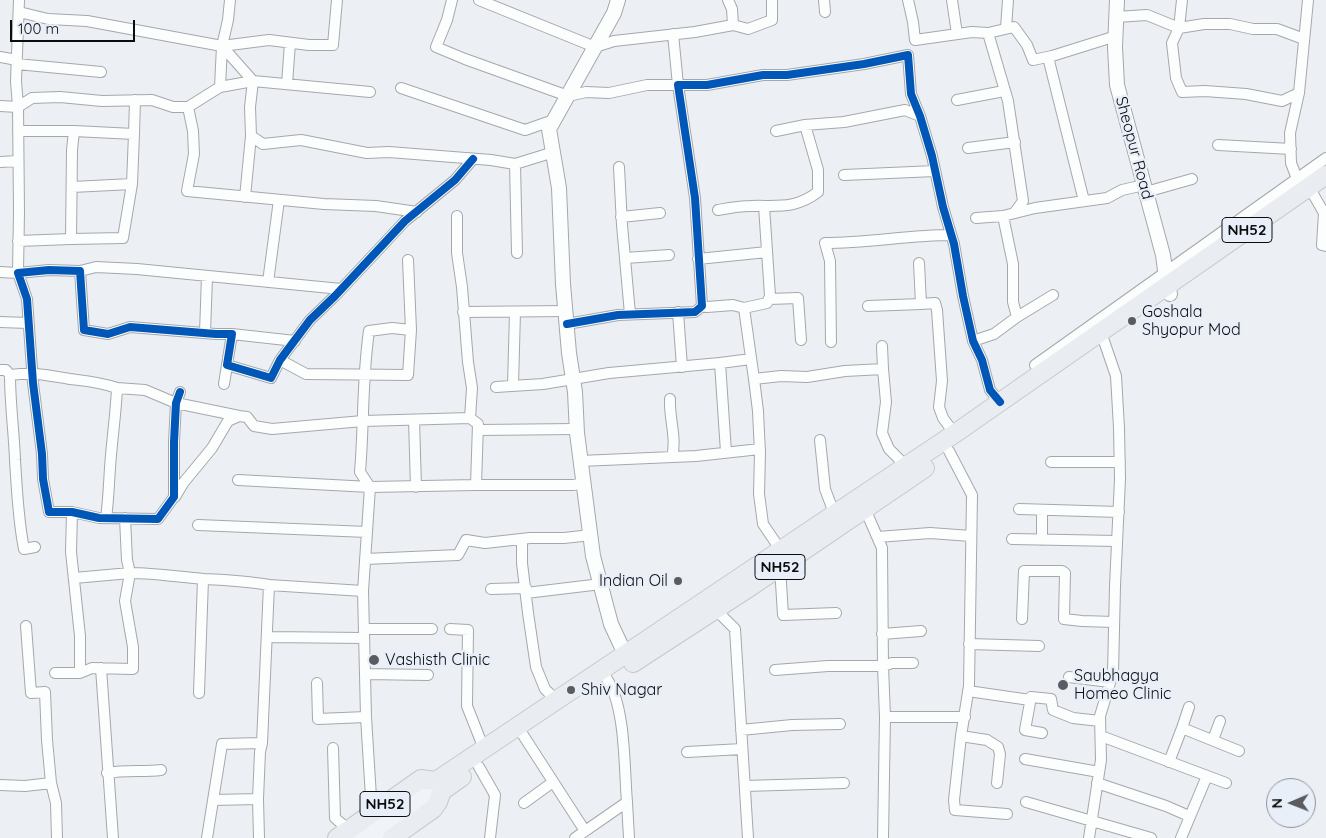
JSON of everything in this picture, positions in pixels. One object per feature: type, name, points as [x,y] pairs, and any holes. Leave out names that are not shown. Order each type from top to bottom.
[{"type":"highway","name":"NH52","points":[[392,838],[433,809],[438,802],[439,786],[484,749],[954,434],[1326,174]]},
{"type":"highway","name":"NH52","points":[[347,835],[372,813],[421,779],[439,786],[479,767],[607,679],[780,567],[949,451],[1104,341],[1168,283]]},
{"type":"main road","points":[[375,838],[420,799],[439,786]]},
{"type":"main road","points":[[347,835],[420,799]]},
{"type":"street","points":[[19,0],[17,62],[18,273],[27,299],[36,416],[42,454],[43,480],[49,512],[72,512],[106,518],[158,519],[184,482],[212,448],[228,421],[239,416]]},
{"type":"street","points":[[220,87],[222,46],[230,0]]},
{"type":"street","points":[[19,12],[48,19],[87,21],[222,46],[269,40],[332,45],[337,0]]},
{"type":"street","points":[[449,0],[447,20],[436,47],[568,96],[586,92],[616,92],[647,85],[707,86],[763,75],[787,75],[864,64],[908,55],[911,94],[920,116],[935,171],[951,235],[973,341],[982,360],[990,390],[1000,402]]},
{"type":"street","points":[[479,0],[595,47],[614,41],[726,28],[733,25],[748,29],[772,20],[772,0]]},
{"type":"street","points":[[618,0],[614,13],[549,129],[559,188],[566,317],[574,380],[576,429],[593,556],[611,624],[625,654]]},
{"type":"street","points":[[728,0],[732,9],[733,25]]},
{"type":"street","points":[[824,0],[825,12]]},
{"type":"street","points":[[908,0],[915,40],[972,32],[988,33],[1014,27],[1027,46],[1033,60],[1116,36]]},
{"type":"street","points":[[952,0],[957,34]]},
{"type":"street","points":[[1006,28],[1008,0]]},
{"type":"street","name":"Sheopur Road","points":[[1117,0],[1117,85],[1163,255],[1168,283]]},
{"type":"street","points":[[1182,0],[1179,28],[1172,43],[1176,78],[1182,92],[1205,90],[1246,94],[1282,101],[1299,93]]},
{"type":"street","points":[[1308,0],[1299,93],[1290,133],[1291,163],[1309,187],[1324,213],[1322,245],[1326,246]]},
{"type":"street","points":[[1116,17],[1147,15],[1179,28],[1204,24],[1230,24],[1253,29],[1277,29],[1304,39]]},
{"type":"street","points":[[988,33],[1008,101],[1015,142],[1022,201],[1015,212]]},
{"type":"street","points":[[673,34],[678,85],[694,198],[702,306]]},
{"type":"street","points":[[287,84],[290,43]]},
{"type":"street","points":[[222,46],[253,81],[244,197]]},
{"type":"street","points":[[0,57],[17,62],[101,72]]},
{"type":"street","points":[[1048,57],[1084,201]]},
{"type":"street","points":[[0,106],[18,107],[32,98],[60,97],[102,101],[152,100],[173,107],[188,107],[220,87],[253,81],[370,92]]},
{"type":"street","points":[[401,88],[525,130],[554,120]]},
{"type":"street","points":[[956,100],[1004,91]]},
{"type":"street","points":[[18,241],[123,238],[132,184],[136,100]]},
{"type":"street","points":[[188,107],[193,131],[194,154],[187,191],[324,204],[376,206],[417,212]]},
{"type":"street","points":[[776,130],[805,125],[844,122],[905,110],[920,116]]},
{"type":"street","points":[[718,210],[749,206],[780,207],[806,201],[818,192],[818,170],[805,125]]},
{"type":"street","points":[[18,131],[134,134]]},
{"type":"street","points":[[72,239],[72,150],[74,132]]},
{"type":"street","points":[[250,136],[263,144],[301,140],[367,153],[390,152],[515,164],[554,152]]},
{"type":"street","points":[[968,148],[1015,142]]},
{"type":"street","points":[[1218,145],[1291,149]]},
{"type":"street","points":[[1309,187],[1326,158]]},
{"type":"street","points":[[228,365],[271,378],[280,360],[310,320],[341,290],[405,221],[455,180],[472,159]]},
{"type":"street","points":[[0,162],[18,161]]},
{"type":"street","points":[[515,164],[517,253]]},
{"type":"street","points":[[618,167],[630,314]]},
{"type":"street","points":[[844,175],[935,171]]},
{"type":"street","points":[[976,218],[1003,216],[1015,212],[1107,198],[1122,190],[1145,189],[1192,179]]},
{"type":"street","points":[[72,187],[132,184]]},
{"type":"street","points":[[268,282],[279,200]]},
{"type":"street","points":[[702,306],[707,308],[733,305],[744,308],[767,304],[770,296],[764,206]]},
{"type":"street","points":[[621,217],[660,213]]},
{"type":"street","points":[[457,216],[463,312],[472,388],[470,418]]},
{"type":"street","points":[[1003,216],[1013,264],[1012,302],[1017,317]]},
{"type":"street","points":[[832,342],[830,262],[825,243],[856,243],[917,236],[951,235]]},
{"type":"street","points":[[698,259],[767,252]]},
{"type":"street","points":[[625,258],[669,255]]},
{"type":"street","points":[[280,360],[306,374],[408,375],[411,330],[408,260]]},
{"type":"street","points":[[919,263],[921,304]]},
{"type":"street","points":[[0,272],[80,271],[96,267],[341,290]]},
{"type":"street","points":[[80,271],[84,330],[108,334],[130,328],[232,334],[295,341]]},
{"type":"street","points":[[205,333],[207,276]]},
{"type":"street","points":[[1036,365],[1168,283]]},
{"type":"street","points":[[973,341],[994,334],[1053,295]]},
{"type":"street","points":[[769,300],[798,298],[801,340]]},
{"type":"street","points":[[868,306],[935,303],[942,381],[939,407],[943,418],[954,434]]},
{"type":"street","points":[[463,312],[515,312],[566,317],[695,312],[702,306]]},
{"type":"street","points":[[744,308],[758,411],[760,449],[758,494],[762,524],[780,549]]},
{"type":"street","points":[[513,385],[515,312]]},
{"type":"street","points":[[678,312],[682,367]]},
{"type":"street","points":[[0,322],[28,323]]},
{"type":"street","points":[[372,813],[366,717],[363,590],[370,487],[360,472],[364,362],[369,332],[392,328],[411,330]]},
{"type":"street","points":[[224,384],[232,334]]},
{"type":"street","points":[[1089,838],[1099,772],[1100,716],[1113,673],[1119,512],[1120,462],[1116,376],[1104,341]]},
{"type":"street","points":[[882,346],[886,402],[882,433],[889,449],[906,466]]},
{"type":"street","points":[[496,387],[543,384],[609,373],[751,359]]},
{"type":"street","points":[[720,363],[726,452]]},
{"type":"street","points":[[754,379],[781,376],[807,377],[845,371],[883,369]]},
{"type":"street","points":[[0,370],[6,370],[10,375],[10,406],[20,530],[24,549],[35,547]]},
{"type":"street","points":[[10,375],[32,372],[100,382],[117,388],[145,390],[176,402],[247,417],[254,426],[272,429],[363,421],[470,418],[478,424],[476,485]]},
{"type":"street","points":[[106,518],[117,388]]},
{"type":"street","points":[[174,497],[176,402],[180,392]]},
{"type":"street","points":[[670,399],[669,411],[674,438],[672,457]]},
{"type":"street","points":[[414,420],[416,487]]},
{"type":"street","points":[[478,430],[576,429]]},
{"type":"street","points":[[820,440],[825,489],[834,513]]},
{"type":"street","points":[[580,461],[672,457],[760,449]]},
{"type":"street","points":[[949,451],[972,495],[968,691],[954,800],[955,810],[1007,814]]},
{"type":"street","points":[[1051,462],[1120,462]]},
{"type":"street","points":[[238,480],[370,487],[574,485],[583,483]]},
{"type":"street","points":[[865,508],[882,548],[882,666],[885,717],[883,838]]},
{"type":"street","points":[[1019,509],[1119,512]]},
{"type":"street","points":[[1042,510],[1042,540]]},
{"type":"street","points":[[72,512],[71,552],[80,636],[80,673]]},
{"type":"street","points":[[55,673],[80,673],[92,668],[133,669],[133,646],[125,601],[130,573],[127,560],[125,518]]},
{"type":"street","points":[[198,525],[367,532]]},
{"type":"street","points":[[878,537],[930,533],[971,536]]},
{"type":"street","points":[[365,559],[458,555],[466,540],[485,543],[591,535]]},
{"type":"street","points":[[522,539],[522,563],[536,667],[545,689],[556,700]]},
{"type":"street","points":[[1012,539],[1118,541]]},
{"type":"street","points":[[780,567],[783,615],[836,613]]},
{"type":"street","points":[[1022,619],[1024,571],[1062,571],[1065,573],[1064,619],[1114,622]]},
{"type":"street","points":[[74,578],[148,573],[203,579],[241,580],[269,585],[363,590]]},
{"type":"street","points":[[199,693],[203,579]]},
{"type":"street","points":[[491,589],[526,590],[601,584]]},
{"type":"street","points":[[260,838],[258,799],[269,585]]},
{"type":"street","points":[[715,610],[734,629],[748,838]]},
{"type":"street","points":[[26,626],[31,693],[45,692],[47,740],[51,783],[56,803],[57,838]]},
{"type":"street","points":[[267,637],[364,634],[432,629]]},
{"type":"street","points":[[450,629],[468,630],[467,706],[484,749]]},
{"type":"street","points":[[882,634],[921,631]]},
{"type":"street","points":[[969,644],[1039,646]]},
{"type":"street","points":[[775,670],[828,666],[882,666],[892,662],[913,663]]},
{"type":"street","points":[[101,668],[112,838]]},
{"type":"street","points":[[365,674],[428,675]]},
{"type":"street","points":[[1069,677],[1110,682]]},
{"type":"street","points":[[607,679],[620,718],[629,838]]},
{"type":"street","points":[[317,683],[318,719],[366,717]]},
{"type":"street","points":[[968,691],[1030,700],[1031,697],[1051,699],[1053,710],[1073,718],[1100,722]]},
{"type":"street","points":[[1030,700],[1025,730],[1042,733]]},
{"type":"street","points":[[1169,762],[1189,707]]},
{"type":"street","points":[[885,717],[965,717]]},
{"type":"street","points":[[1213,740],[1220,721]]},
{"type":"street","points":[[741,730],[792,725],[840,724]]},
{"type":"street","points":[[1182,728],[1239,751]]},
{"type":"street","points":[[524,735],[585,831]]},
{"type":"street","points":[[961,736],[988,740],[998,747],[1000,754],[997,783]]},
{"type":"street","points":[[1100,736],[1226,783]]},
{"type":"street","points":[[207,838],[222,744],[262,742]]},
{"type":"street","points":[[333,748],[334,818],[347,835]]},
{"type":"street","points":[[687,752],[742,748]]},
{"type":"street","points":[[1024,759],[1099,772]]},
{"type":"street","points":[[479,767],[494,795],[490,838]]},
{"type":"street","points":[[107,773],[126,770],[144,772],[161,770]]},
{"type":"street","points":[[1181,838],[1206,776]]},
{"type":"street","points":[[524,803],[553,782]]},
{"type":"street","points":[[0,785],[25,786],[51,783]]},
{"type":"street","points":[[1097,783],[1166,806],[1189,816]]},
{"type":"street","points":[[745,786],[844,784]]},
{"type":"street","points":[[212,800],[258,799]]},
{"type":"street","points":[[575,838],[627,802]]},
{"type":"street","points":[[1026,802],[1151,838]]},
{"type":"cycle path","points":[[567,324],[618,315],[695,312],[702,306],[695,198],[678,85],[707,85],[763,75],[787,75],[864,64],[908,55],[911,94],[932,156],[943,207],[954,244],[973,341],[982,360],[990,390],[1000,402]]},
{"type":"cycle path","points":[[180,392],[176,403],[174,497],[158,519],[99,518],[72,512],[49,512],[43,479],[42,454],[33,383],[27,299],[18,273],[49,270],[80,271],[84,330],[108,334],[130,327],[232,334],[227,365],[271,378],[280,360],[310,320],[405,221],[455,180],[473,159]]},
{"type":"place","name":"Goshala Shyopur Mod","points":[[1132,321]]},
{"type":"place","name":"Indian Oil","points":[[678,581]]},
{"type":"place","name":"Vashisth Clinic","points":[[374,660]]},
{"type":"place","name":"Saubhagya Homeo Clinic","points":[[1063,685]]},
{"type":"place","name":"Shiv Nagar","points":[[571,690]]}]
